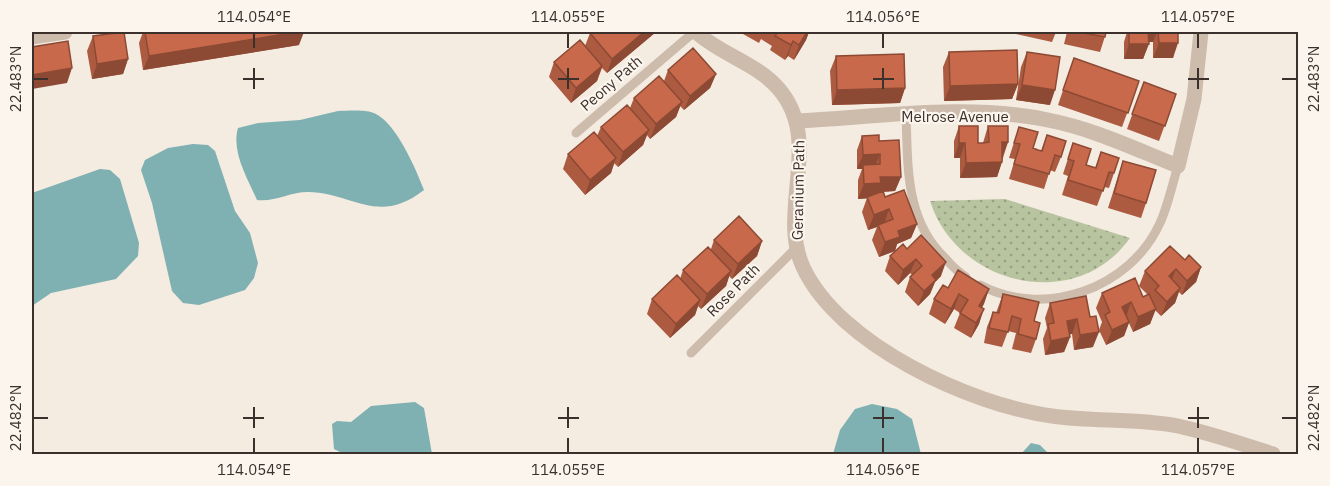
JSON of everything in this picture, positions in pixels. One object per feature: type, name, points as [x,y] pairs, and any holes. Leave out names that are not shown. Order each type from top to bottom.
[{"type":"street","points":[[32,37],[65,32]]},
{"type":"street","name":"Geranium Path","points":[[695,32],[767,78],[785,97],[796,121],[800,145],[797,247],[807,276],[816,289],[859,331],[909,366],[963,393],[992,403],[1051,416],[1131,420],[1178,426],[1273,454]]},
{"type":"street","points":[[1178,166],[1194,99],[1201,32]]},
{"type":"street","name":"Melrose Avenue","points":[[796,121],[997,113],[1049,120],[1097,133],[1178,166]]},
{"type":"lane","name":"Peony Path","points":[[576,133],[695,32]]},
{"type":"lane","points":[[906,116],[909,191],[920,223],[931,242],[961,274],[990,290],[1022,298],[1056,298],[1088,290],[1118,274],[1142,252],[1160,224],[1178,166]]},
{"type":"lane","name":"Rose Path","points":[[691,353],[797,247]]},
{"type":"green space","points":[[1005,199],[1130,238],[1107,262],[1080,276],[1050,282],[1020,280],[991,270],[965,253],[944,230],[930,201]]},
{"type":"water","points":[[338,111],[368,111],[384,120],[405,148],[424,190],[393,206],[379,207],[308,192],[270,200],[257,200],[239,156],[236,137],[238,128],[258,123],[300,120]]},
{"type":"water","points":[[193,144],[208,145],[215,151],[235,211],[250,233],[258,263],[254,278],[245,290],[199,305],[183,303],[172,291],[152,203],[141,170],[145,160],[168,148]]},
{"type":"water","points":[[100,169],[110,170],[120,179],[139,243],[138,256],[116,279],[51,293],[32,306],[32,193]]},
{"type":"water","points":[[415,402],[424,408],[432,454],[344,454],[334,449],[332,424],[337,421],[351,422],[371,406]]},
{"type":"water","points":[[872,404],[897,409],[912,419],[921,454],[833,454],[840,430],[855,409]]},
{"type":"water","points":[[1031,443],[1040,445],[1049,454],[1021,454]]},
{"type":"building","points":[[124,32],[128,59],[97,64],[93,36]]},
{"type":"building","points":[[145,32],[298,32],[149,56]]},
{"type":"building","points":[[591,32],[644,32],[612,59]]},
{"type":"building","points":[[778,32],[807,32],[799,45],[793,41],[791,45],[775,36]]},
{"type":"building","points":[[1078,32],[1106,32],[1105,37]]},
{"type":"building","points":[[1129,32],[1148,32],[1149,44],[1129,44]]},
{"type":"building","points":[[1158,32],[1178,32],[1178,43],[1159,43]]},
{"type":"building","points":[[580,40],[602,66],[576,88],[554,62]]},
{"type":"building","points":[[68,41],[72,68],[32,75],[32,47]]},
{"type":"building","points":[[693,48],[716,74],[690,96],[668,70]]},
{"type":"building","points":[[1017,50],[1018,84],[950,86],[949,52]]},
{"type":"building","points":[[1027,52],[1060,57],[1055,90],[1022,85]]},
{"type":"building","points":[[904,54],[905,88],[837,90],[836,56]]},
{"type":"building","points":[[1074,58],[1139,81],[1128,113],[1063,90]]},
{"type":"building","points":[[659,76],[682,102],[656,124],[634,98]]},
{"type":"building","points":[[1144,82],[1176,94],[1165,126],[1132,114]]},
{"type":"building","points":[[627,105],[649,130],[623,152],[601,127]]},
{"type":"building","points":[[959,126],[978,126],[978,143],[983,143],[989,142],[988,126],[1008,126],[1008,142],[1002,142],[1002,162],[966,163],[965,143],[959,143]]},
{"type":"building","points":[[1019,127],[1038,132],[1033,148],[1038,150],[1042,151],[1047,135],[1066,141],[1061,157],[1055,155],[1049,174],[1014,164],[1020,144],[1014,143]]},
{"type":"building","points":[[594,132],[616,158],[590,180],[568,154]]},
{"type":"building","points":[[879,135],[879,141],[899,140],[901,177],[880,177],[881,183],[864,184],[863,165],[880,164],[880,154],[863,155],[862,136]]},
{"type":"building","points":[[1073,143],[1091,149],[1086,165],[1096,168],[1101,152],[1119,158],[1114,173],[1109,172],[1103,191],[1068,180],[1074,161],[1068,159]]},
{"type":"building","points":[[1123,161],[1156,170],[1146,203],[1114,193]]},
{"type":"building","points":[[904,190],[917,224],[898,231],[900,237],[885,242],[878,225],[893,219],[889,209],[874,215],[867,197],[883,191],[885,197]]},
{"type":"building","points":[[739,216],[762,241],[738,264],[714,240]]},
{"type":"building","points":[[921,235],[946,262],[932,275],[936,280],[924,291],[910,277],[922,266],[916,259],[903,270],[890,256],[903,244],[907,249]]},
{"type":"building","points":[[1170,246],[1185,260],[1189,255],[1201,267],[1187,281],[1176,269],[1169,276],[1180,288],[1167,302],[1155,290],[1159,286],[1145,271]]},
{"type":"building","points":[[708,247],[731,271],[707,294],[683,270]]},
{"type":"building","points":[[958,270],[989,289],[979,306],[984,309],[976,323],[960,313],[968,300],[959,294],[951,309],[934,299],[943,285],[948,288]]},
{"type":"building","points":[[677,275],[700,300],[676,324],[652,299]]},
{"type":"building","points":[[1135,278],[1143,297],[1149,294],[1156,309],[1138,317],[1131,302],[1122,307],[1129,322],[1112,330],[1105,315],[1110,312],[1102,293]]},
{"type":"building","points":[[1003,294],[1039,302],[1034,321],[1040,323],[1036,339],[1018,334],[1021,319],[1012,316],[1008,332],[989,328],[993,312],[999,313]]},
{"type":"building","points":[[1086,296],[1090,317],[1096,316],[1099,332],[1080,335],[1077,319],[1067,321],[1070,337],[1051,341],[1048,324],[1054,323],[1050,303]]}]
